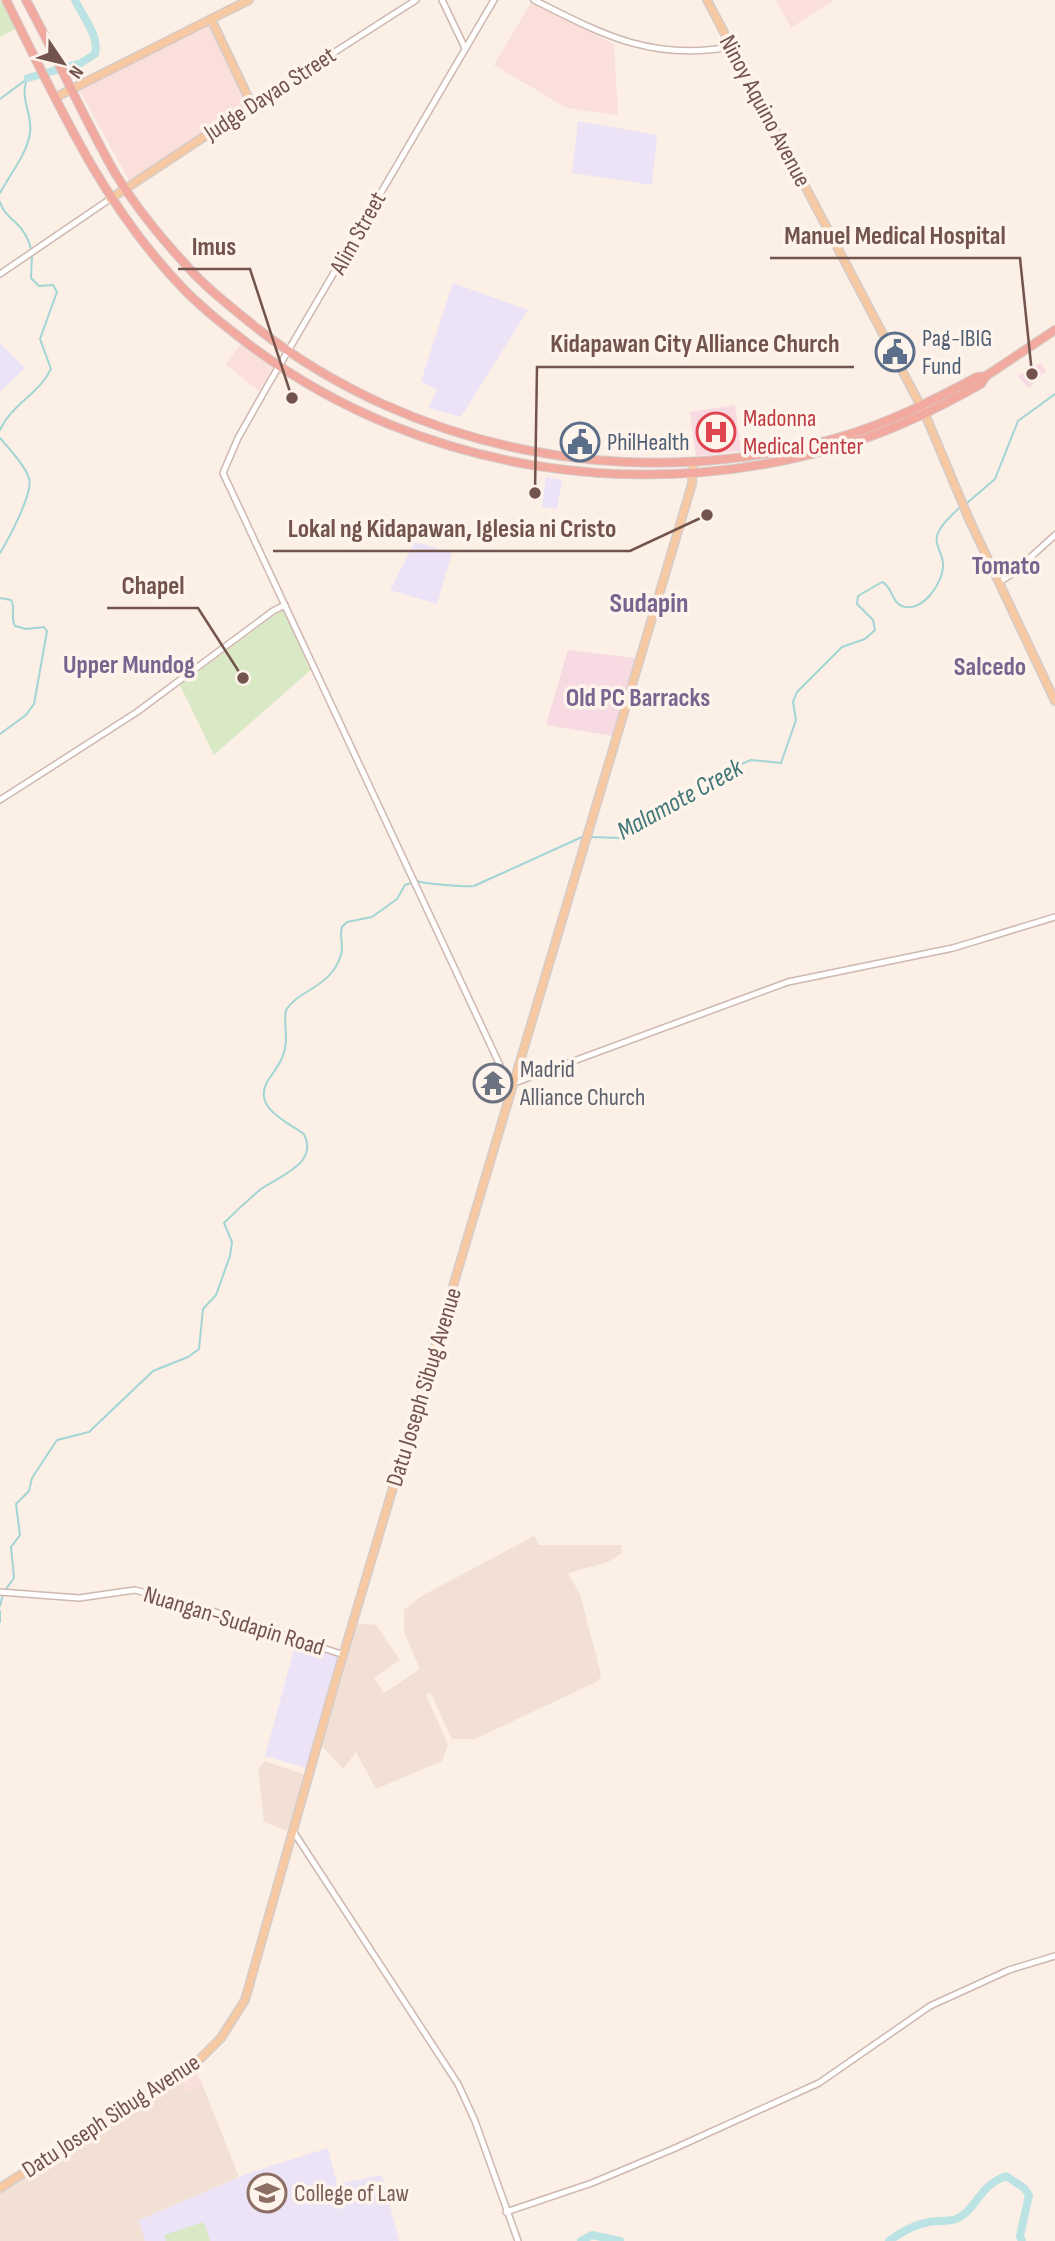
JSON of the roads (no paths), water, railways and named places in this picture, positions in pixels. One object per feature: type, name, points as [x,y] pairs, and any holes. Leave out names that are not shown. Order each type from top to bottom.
[{"type":"highway","points":[[6,0],[110,199],[187,293],[279,366],[329,397],[381,422],[467,451],[573,472],[694,474],[842,441],[923,410],[977,377],[986,376],[1055,330]]},
{"type":"highway","points":[[26,0],[125,189],[200,281],[288,352],[336,383],[377,404],[471,437],[575,459],[693,462],[842,441]]},
{"type":"highway","points":[[187,293],[200,281]]},
{"type":"main road","points":[[56,97],[248,0]]},
{"type":"main road","name":"Ninoy Aquino Avenue","points":[[707,0],[923,410],[1055,701]]},
{"type":"main road","points":[[211,19],[252,105]]},
{"type":"main road","name":"Judge Dayao Street","points":[[110,199],[252,105]]},
{"type":"main road","points":[[693,462],[694,474]]},
{"type":"main road","name":"Datu Joseph Sibug Avenue","points":[[0,2188],[178,2076],[221,2038],[240,2010],[249,1989],[344,1655],[642,657],[694,474]]},
{"type":"street","name":"Judge Dayao Street","points":[[252,105],[416,0]]},
{"type":"street","points":[[442,0],[465,48]]},
{"type":"street","name":"Alim Street","points":[[285,605],[227,485],[224,467],[279,366],[494,0]]},
{"type":"street","points":[[534,0],[626,44],[660,49],[731,47]]},
{"type":"street","points":[[0,274],[110,199]]},
{"type":"street","points":[[999,582],[1055,535]]},
{"type":"street","points":[[0,800],[149,704],[273,611],[285,605],[513,1086],[788,982],[953,948],[1055,917]]},
{"type":"street","name":"Nuangan-Sudapin Road","points":[[0,1592],[79,1598],[135,1590],[215,1612],[344,1655]]},
{"type":"street","points":[[293,1831],[458,2084],[470,2107],[518,2241]]},
{"type":"street","points":[[506,2212],[663,2154],[819,2083],[947,1997],[1009,1970],[1055,1956]]},
{"type":"waterway","points":[[28,78],[81,63],[95,54],[93,33],[75,0]]},
{"type":"waterway","points":[[0,193],[22,156],[30,133],[25,98],[28,78]]},
{"type":"waterway","points":[[0,99],[27,79]]},
{"type":"waterway","points":[[0,202],[24,233],[31,249]]},
{"type":"waterway","points":[[0,430],[11,413],[40,386],[51,369],[40,339],[57,292],[53,285],[39,286],[31,278],[32,255]]},
{"type":"waterway","name":"Malamote Creek","points":[[967,503],[995,479],[1018,421],[1055,394]]},
{"type":"waterway","points":[[0,438],[24,468],[30,485],[19,516],[0,553]]},
{"type":"waterway","name":"Malamote Creek","points":[[591,837],[620,838],[642,821],[672,809],[698,783],[724,781],[739,765],[751,760],[781,763],[796,720],[793,702],[797,692],[842,647],[865,639],[875,630],[873,620],[857,604],[858,596],[882,582],[902,606],[910,607],[924,601],[936,587],[942,571],[943,560],[937,541],[938,533],[959,508]]},
{"type":"waterway","points":[[0,598],[11,600],[15,626],[26,629],[44,627],[47,631],[34,704],[26,715],[0,734]]},
{"type":"waterway","name":"Malamote Creek","points":[[417,881],[474,886],[582,837]]},
{"type":"waterway","name":"Malamote Creek","points":[[6,1589],[14,1578],[11,1547],[20,1535],[16,1504],[29,1491],[32,1478],[57,1440],[89,1432],[153,1371],[188,1357],[199,1349],[203,1309],[216,1295],[230,1256],[232,1242],[224,1223],[261,1189],[295,1168],[306,1153],[304,1134],[274,1113],[264,1099],[267,1082],[284,1051],[286,1010],[330,975],[342,952],[342,927],[347,922],[372,917],[397,899],[405,885],[411,883]]},
{"type":"waterway","name":"Malamote Creek","points":[[0,1606],[3,1594]]},
{"type":"waterway","name":"Malamote Creek","points":[[0,1611],[0,1622]]},
{"type":"waterway","points":[[889,2241],[918,2225],[953,2220],[963,2215],[989,2186],[1006,2176],[1024,2188],[1029,2195],[1020,2236],[1022,2241]]},
{"type":"waterway","points":[[581,2241],[592,2235],[620,2241]]},
{"type":"place","name":"Pag-IBIG Fund","points":[[895,352]]},
{"type":"place","name":"Manuel Medical Hospital","points":[[1032,374]]},
{"type":"place","name":"Imus","points":[[292,398]]},
{"type":"place","name":"Madonna Medical Center","points":[[716,432]]},
{"type":"place","name":"PhilHealth","points":[[580,442]]},
{"type":"place","name":"Kidapawan City Alliance Church","points":[[535,493]]},
{"type":"place","name":"Lokal ng Kidapawan, Iglesia ni Cristo","points":[[707,515]]},
{"type":"place","name":"Chapel","points":[[243,678]]},
{"type":"place","name":"Madrid Alliance Church","points":[[493,1083]]},
{"type":"place","name":"College of Law","points":[[267,2193]]},
{"type":"district","name":"Tomato","points":[[1006,566]]},
{"type":"district","name":"Sudapin","points":[[649,603]]},
{"type":"district","name":"Upper Mundog","points":[[129,665]]},
{"type":"district","name":"Salcedo","points":[[990,667]]},
{"type":"district","name":"Old PC Barracks","points":[[638,698]]}]
